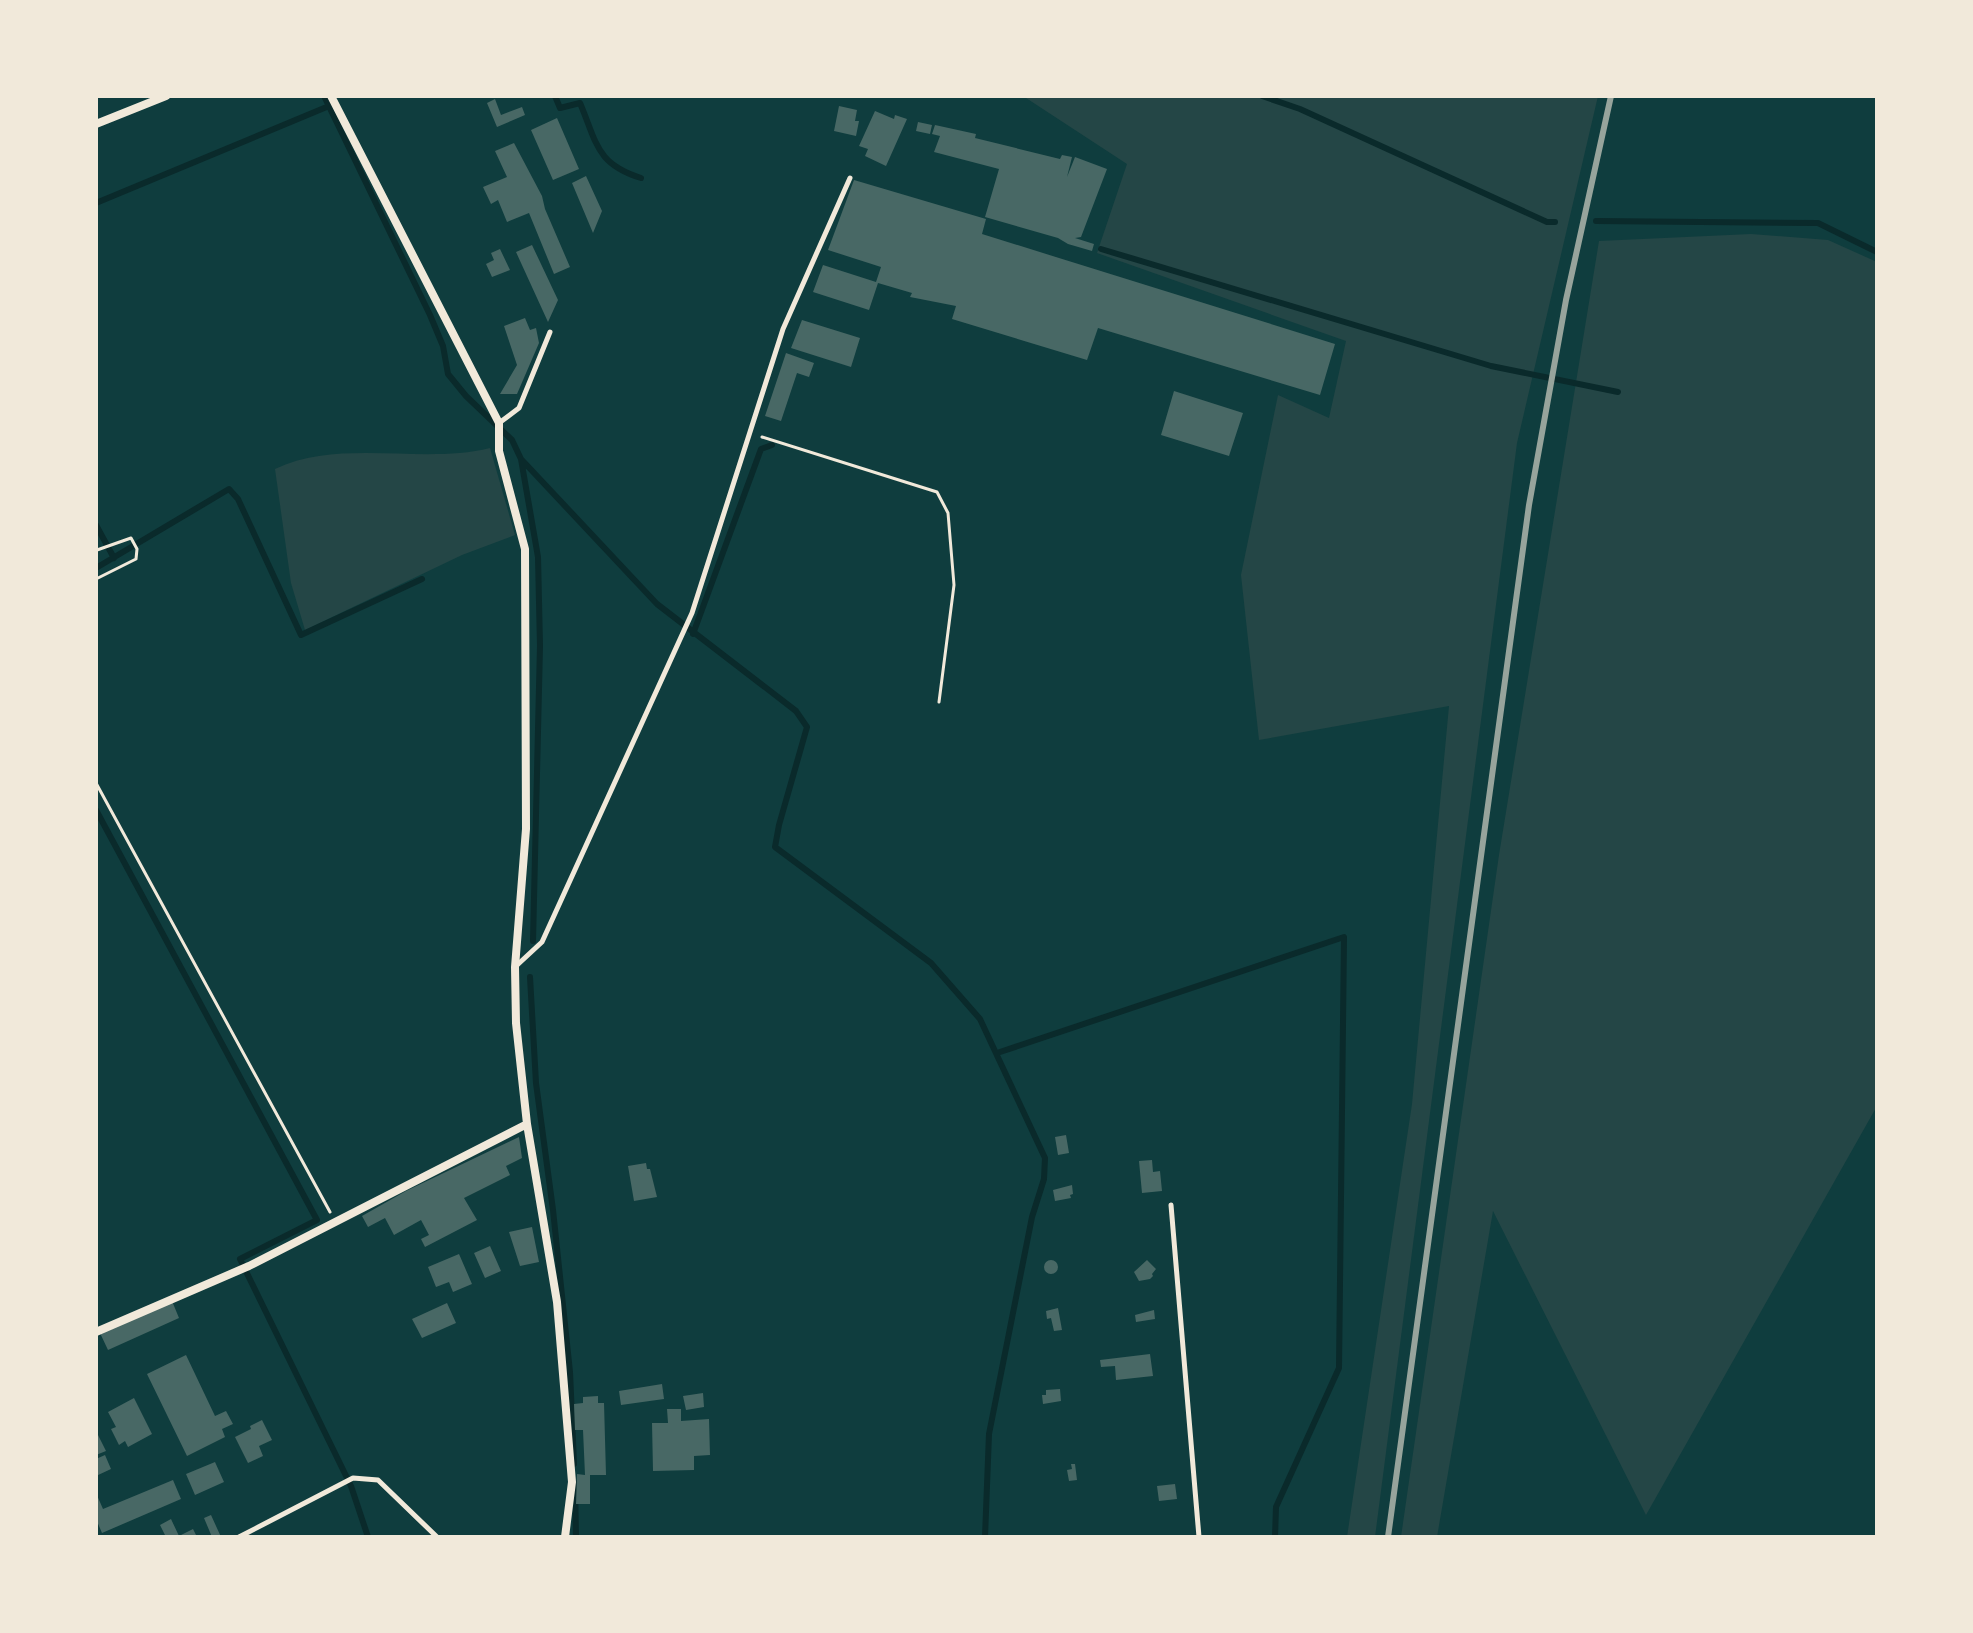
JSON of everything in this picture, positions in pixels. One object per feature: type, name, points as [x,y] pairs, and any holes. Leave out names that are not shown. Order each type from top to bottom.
[{"type":"street","points":[[96,124],[166,96]]},
{"type":"street","points":[[331,96],[499,423],[499,451],[525,549],[526,829],[515,967],[516,1023],[527,1124],[557,1302],[572,1482],[565,1537]]},
{"type":"street","points":[[96,1332],[249,1266],[527,1124]]},
{"type":"lane","points":[[515,967],[542,942],[682,635],[783,329],[850,178]]},
{"type":"lane","points":[[499,423],[519,408],[550,332]]},
{"type":"lane","points":[[1171,1205],[1199,1537]]},
{"type":"lane","points":[[239,1537],[353,1478],[378,1480],[437,1537]]},
{"type":"path","points":[[751,433],[937,492],[948,513],[954,585],[939,702]]},
{"type":"path","points":[[96,579],[136,559],[137,549],[131,538],[98,549]]},
{"type":"path","points":[[96,783],[335,1222]]},
{"type":"shaded area","points":[[1023,96],[1598,96],[1517,443],[1375,1537],[1347,1537],[1412,1104],[1449,706],[1259,740],[1241,575],[1278,395],[1329,418],[1346,341],[1097,253],[1127,164]]},
{"type":"shaded area","points":[[1751,234],[1828,240],[1877,262],[1877,1106],[1646,1515],[1493,1211],[1437,1537],[1401,1537],[1499,855],[1599,241]]},
{"type":"shaded area","points":[[490,448],[515,535],[462,555],[305,630],[291,583],[275,469],[327,455],[464,453]]},
{"type":"building","points":[[495,99],[501,115],[522,107],[525,115],[497,127],[487,103]]},
{"type":"building","points":[[839,106],[857,110],[855,121],[859,121],[856,136],[834,131]]},
{"type":"building","points":[[875,111],[894,119],[895,115],[907,119],[886,166],[865,156],[868,149],[859,146]]},
{"type":"building","points":[[557,118],[579,169],[553,180],[531,130]]},
{"type":"building","points":[[918,122],[932,125],[930,134],[916,131]]},
{"type":"building","points":[[935,125],[1060,159],[1062,155],[1072,157],[1067,177],[1075,157],[1107,169],[1081,237],[1075,238],[1094,244],[1092,251],[985,217],[999,169],[934,152],[940,136],[932,134]]},
{"type":"building","points":[[514,143],[542,196],[570,267],[554,274],[529,213],[507,222],[498,200],[491,204],[483,187],[507,177],[495,151]]},
{"type":"building","points":[[586,176],[602,211],[593,233],[572,183]]},
{"type":"building","points":[[854,180],[986,219],[982,234],[1335,344],[1320,395],[1098,328],[1087,360],[952,319],[956,306],[910,297],[912,293],[878,283],[869,310],[813,292],[823,265],[876,282],[881,267],[828,250]]},
{"type":"building","points":[[532,245],[558,300],[548,322],[516,252]]},
{"type":"building","points":[[500,249],[510,270],[492,277],[486,264],[494,260],[491,253]]},
{"type":"building","points":[[525,318],[530,330],[536,328],[539,343],[517,394],[500,394],[517,365],[504,326]]},
{"type":"building","points":[[802,320],[860,338],[851,367],[791,348]]},
{"type":"building","points":[[786,353],[814,363],[809,377],[797,373],[781,421],[765,416]]},
{"type":"building","points":[[1174,391],[1243,413],[1229,456],[1161,435]]},
{"type":"building","points":[[1066,1135],[1069,1153],[1058,1155],[1055,1137]]},
{"type":"building","points":[[519,1137],[522,1158],[506,1166],[510,1175],[464,1198],[477,1220],[425,1247],[421,1239],[429,1235],[421,1220],[394,1235],[385,1218],[368,1227],[362,1216],[406,1191]]},
{"type":"building","points":[[1152,1160],[1153,1172],[1160,1171],[1162,1191],[1142,1193],[1139,1161]]},
{"type":"building","points":[[646,1163],[657,1197],[634,1201],[628,1166]]},
{"type":"building","points":[[1072,1185],[1071,1198],[1055,1201],[1053,1190]]},
{"type":"building","points":[[532,1227],[539,1262],[520,1266],[509,1232]]},
{"type":"building","points":[[490,1246],[501,1271],[485,1278],[474,1253]]},
{"type":"building","points":[[459,1254],[472,1284],[453,1292],[449,1282],[436,1287],[428,1267]]},
{"type":"building","points":[[1051,1260],[1058,1267],[1051,1274],[1044,1267]]},
{"type":"building","points":[[1147,1260],[1156,1269],[1150,1279],[1139,1281],[1134,1272]]},
{"type":"building","points":[[172,1301],[179,1318],[108,1350],[100,1333]]},
{"type":"building","points":[[447,1303],[456,1323],[422,1338],[412,1319]]},
{"type":"building","points":[[1058,1308],[1062,1330],[1054,1331],[1046,1311]]},
{"type":"building","points":[[1154,1310],[1155,1319],[1136,1322],[1135,1315]]},
{"type":"building","points":[[1150,1354],[1153,1376],[1116,1380],[1115,1366],[1101,1367],[1100,1360]]},
{"type":"building","points":[[186,1355],[215,1416],[226,1411],[233,1424],[222,1429],[225,1437],[187,1456],[147,1374]]},
{"type":"building","points":[[662,1384],[664,1399],[621,1405],[619,1391]]},
{"type":"building","points":[[1060,1389],[1061,1401],[1043,1404],[1042,1395],[1046,1395],[1046,1390]]},
{"type":"building","points":[[703,1393],[704,1407],[686,1410],[683,1396]]},
{"type":"building","points":[[598,1396],[598,1403],[604,1403],[606,1475],[590,1475],[590,1504],[576,1504],[577,1474],[585,1475],[583,1430],[575,1430],[574,1404],[583,1403],[583,1397]]},
{"type":"building","points":[[134,1398],[152,1434],[128,1447],[125,1441],[119,1445],[111,1429],[116,1427],[108,1412]]},
{"type":"building","points":[[667,1409],[681,1409],[681,1421],[709,1419],[710,1455],[694,1456],[694,1470],[653,1471],[652,1423],[668,1423]]},
{"type":"building","points":[[262,1420],[272,1440],[259,1446],[263,1456],[248,1463],[235,1437]]},
{"type":"building","points":[[96,1436],[106,1451],[96,1455]]},
{"type":"building","points":[[105,1455],[111,1469],[96,1476],[96,1459]]},
{"type":"building","points":[[215,1462],[224,1482],[195,1495],[186,1474]]},
{"type":"building","points":[[1071,1464],[1075,1464],[1077,1480],[1069,1481],[1067,1470],[1072,1469]]},
{"type":"building","points":[[173,1480],[181,1499],[102,1533],[96,1519],[96,1493],[103,1509]]},
{"type":"building","points":[[1175,1484],[1177,1499],[1159,1501],[1157,1486]]},
{"type":"building","points":[[211,1515],[221,1537],[212,1537],[204,1518]]},
{"type":"building","points":[[171,1519],[179,1536],[193,1529],[197,1537],[166,1537],[160,1525]]},
{"type":"waterway","points":[[324,96],[430,315],[443,346],[448,374],[512,440],[521,459],[538,557],[540,646],[533,941]]},
{"type":"waterway","points":[[555,96],[560,108],[580,103],[606,159],[641,178]]},
{"type":"waterway","points":[[1262,96],[1300,109],[1547,222],[1555,222]]},
{"type":"waterway","points":[[96,203],[329,106]]},
{"type":"waterway","points":[[1596,221],[1818,223],[1877,252]]},
{"type":"waterway","points":[[1101,249],[1491,366],[1618,392]]},
{"type":"waterway","points":[[693,634],[761,449],[772,445]]},
{"type":"waterway","points":[[521,459],[657,604],[796,711],[807,727],[775,847],[931,963],[980,1019],[1045,1158],[1044,1179],[1032,1217],[989,1434],[985,1537]]},
{"type":"waterway","points":[[96,568],[229,489],[238,499],[301,635],[422,579]]},
{"type":"waterway","points":[[96,525],[114,558]]},
{"type":"waterway","points":[[96,810],[317,1220],[240,1259],[351,1486],[368,1537]]},
{"type":"waterway","points":[[997,1053],[1344,937],[1339,1368],[1276,1507],[1275,1537]]},
{"type":"waterway","points":[[530,977],[536,1083],[570,1372],[574,1464]]},
{"type":"waterway","points":[[575,1483],[576,1537]]},
{"type":"railway","points":[[1388,1537],[1529,505],[1566,300],[1611,96]]}]
